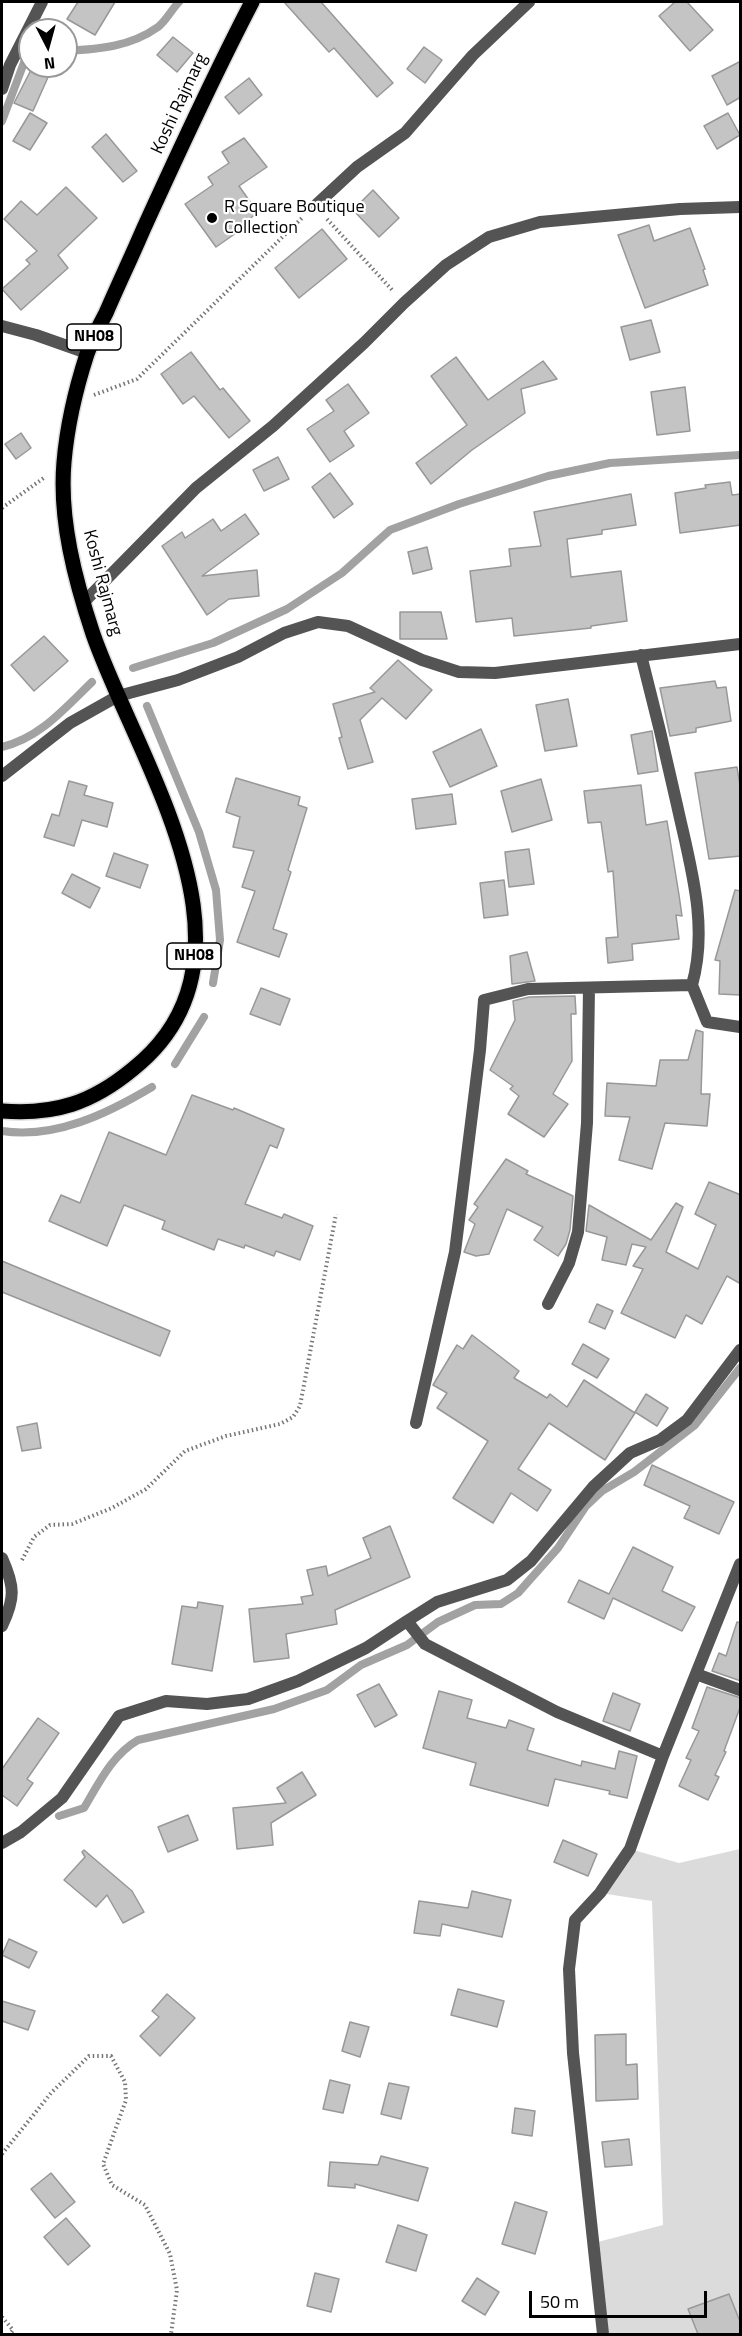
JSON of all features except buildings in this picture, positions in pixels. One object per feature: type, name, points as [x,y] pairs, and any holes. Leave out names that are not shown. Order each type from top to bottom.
[{"type":"main road","name":"Koshi Rajmarg","points":[[2,1111],[28,1113],[72,1106],[114,1085],[146,1059],[168,1033],[185,999],[192,972],[196,937],[193,899],[175,829],[118,696],[83,603],[70,550],[64,499],[64,462],[87,353],[210,82],[252,2]]},
{"type":"street","points":[[2,89],[10,65],[42,2]]},
{"type":"street","points":[[315,206],[357,167],[405,133],[473,55],[528,2]]},
{"type":"street","points":[[83,603],[196,488],[273,426],[446,266],[489,237],[540,222],[680,209],[741,207]]},
{"type":"street","points":[[2,326],[87,353]]},
{"type":"street","points":[[2,776],[70,723],[118,696],[178,680],[238,657],[284,633],[318,622],[348,627],[422,660],[459,672],[495,673],[741,644]]},
{"type":"street","points":[[641,655],[656,709],[699,910],[699,962],[692,985],[707,1022],[741,1028]]},
{"type":"street","points":[[416,1423],[455,1252],[484,1000],[528,989],[692,985]]},
{"type":"street","points":[[549,1304],[569,1263],[578,1232],[587,1123],[589,988]]},
{"type":"street","points":[[2,1843],[21,1832],[62,1798],[119,1716],[166,1701],[207,1704],[248,1699],[298,1681],[366,1648],[410,1625],[437,1602],[507,1580],[531,1561],[593,1487],[630,1453],[660,1440],[687,1420],[741,1350]]},
{"type":"street","points":[[2,1558],[12,1580],[11,1607],[2,1626]]},
{"type":"street","points":[[603,2334],[573,2053],[569,1969],[575,1920],[600,1893],[630,1849],[663,1756],[741,1564]]},
{"type":"street","points":[[410,1625],[425,1644],[557,1712],[663,1756]]},
{"type":"street","points":[[696,1674],[741,1690]]},
{"type":"path","points":[[75,402],[137,380],[315,206],[404,303]]},
{"type":"path","points":[[2,508],[64,462]]},
{"type":"path","points":[[12,1580],[34,1537],[50,1525],[72,1524],[112,1508],[146,1489],[185,1451],[226,1436],[280,1424],[292,1417],[300,1406],[336,1214]]},
{"type":"path","points":[[2,2154],[51,2093],[89,2056],[111,2056],[125,2082],[126,2100],[103,2164],[112,2185],[145,2205],[170,2254],[177,2290],[171,2334]]},
{"type":"path","points":[[2,2317],[13,2330],[9,2334]]},
{"type":"shaded area","points":[[630,1849],[679,1863],[740,1849],[740,2334],[603,2334],[594,2243],[663,2225],[652,1901],[600,1893]]},
{"type":"waterway","points":[[78,50],[125,43],[147,34],[161,24],[179,2]]},
{"type":"waterway","points":[[2,121],[18,78]]},
{"type":"waterway","points":[[133,668],[213,643],[287,609],[342,573],[390,530],[459,504],[548,476],[610,463],[740,455]]},
{"type":"waterway","points":[[2,747],[16,743],[40,729],[62,712],[92,682]]},
{"type":"waterway","points":[[147,706],[199,832],[216,890],[220,940],[213,983]]},
{"type":"waterway","points":[[175,1064],[204,1017]]},
{"type":"waterway","points":[[2,1131],[22,1133],[61,1128],[99,1115],[152,1087]]},
{"type":"waterway","points":[[59,1816],[84,1808],[113,1762],[138,1740],[274,1709],[327,1690],[361,1665],[407,1645],[438,1622],[475,1605],[501,1604],[518,1593],[558,1548],[586,1506],[602,1491],[634,1472],[695,1425],[740,1368]]},
{"type":"place","name":"R Square Boutique Collection","points":[[212,218]]}]
